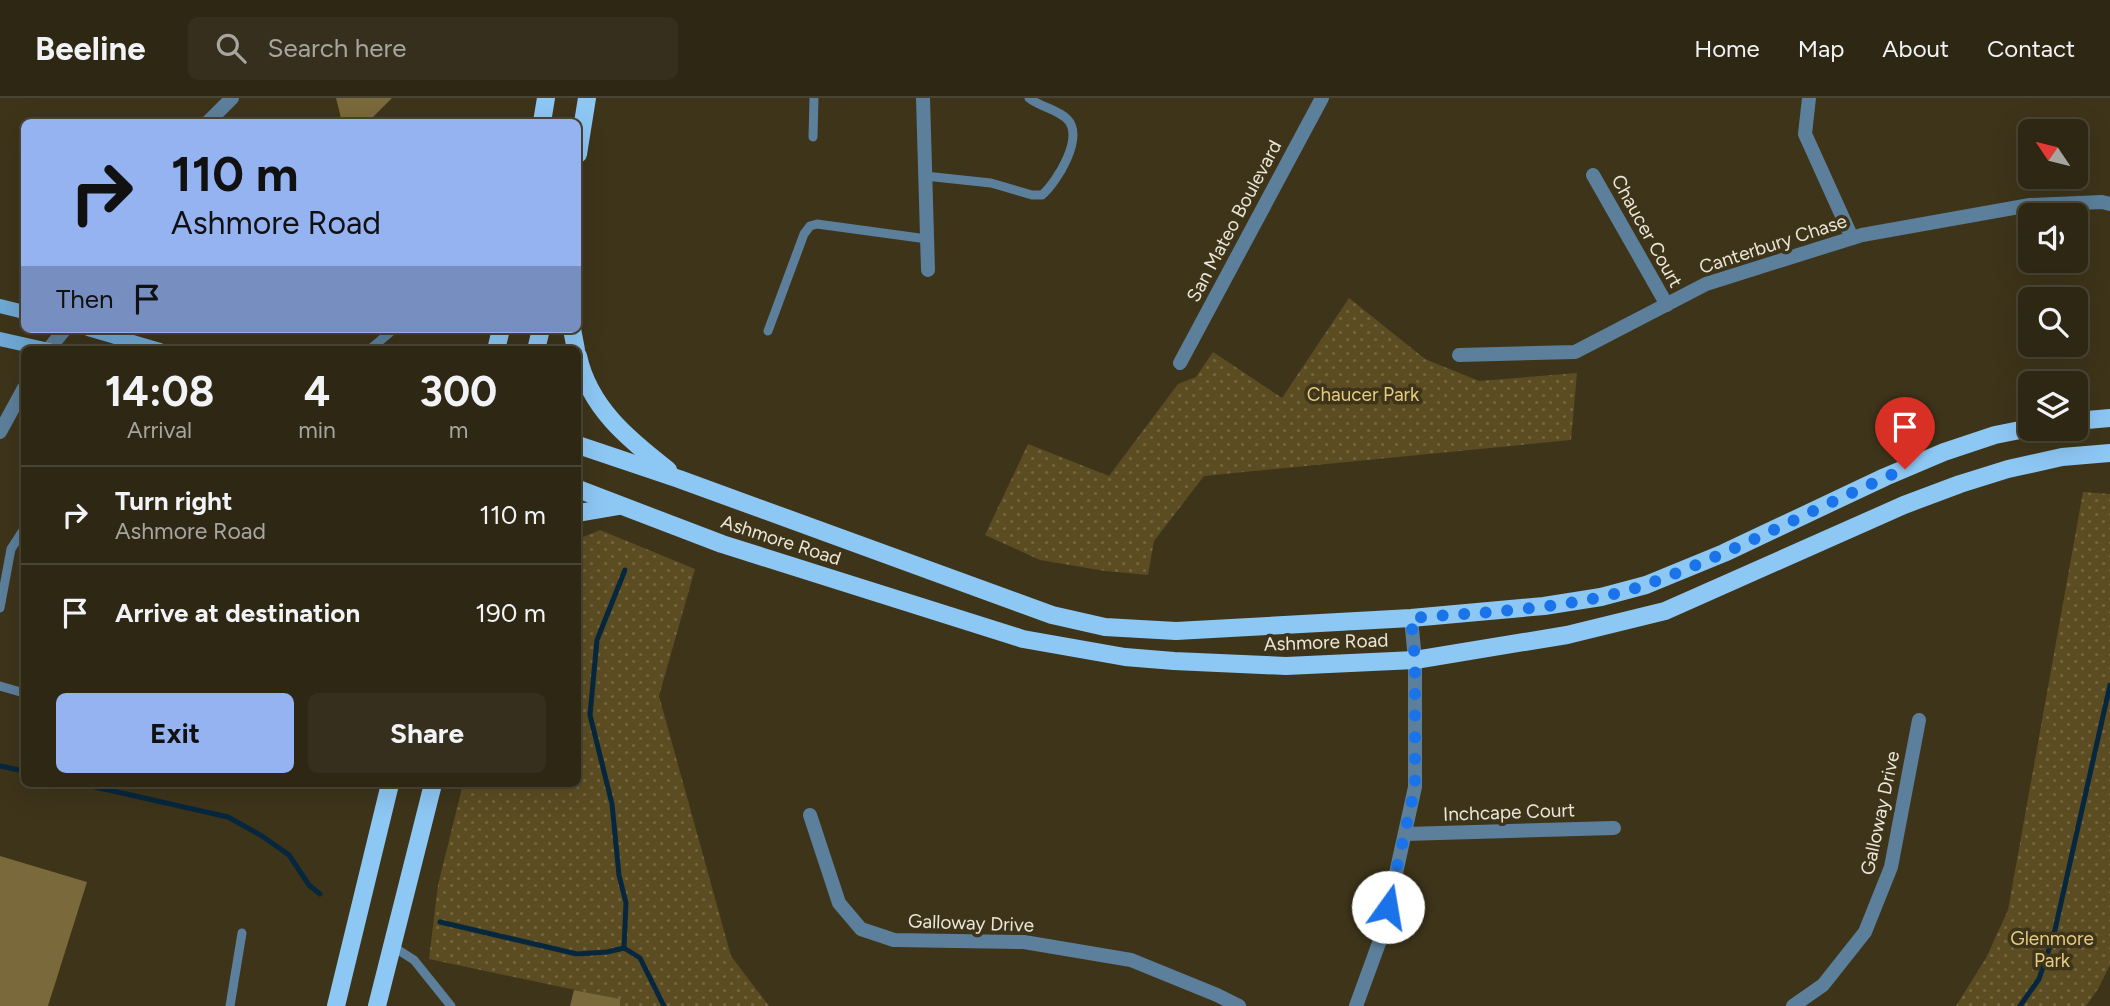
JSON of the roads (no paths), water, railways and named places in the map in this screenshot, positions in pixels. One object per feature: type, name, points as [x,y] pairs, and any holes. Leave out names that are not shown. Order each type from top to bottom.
[{"type":"main road","points":[[542,119],[546,98]]},
{"type":"main road","points":[[581,135],[587,98]]},
{"type":"main road","points":[[0,306],[21,311]]},
{"type":"main road","points":[[102,333],[146,346]]},
{"type":"main road","points":[[0,339],[31,346]]},
{"type":"main road","points":[[581,366],[597,405],[628,437],[678,479]]},
{"type":"main road","points":[[2088,420],[2110,418]]},
{"type":"main road","name":"Ashmore Road","points":[[581,446],[1052,615],[1105,627],[1176,631],[1411,618],[1544,606],[1601,597],[1646,585],[1724,553],[1944,452],[2018,430]]},
{"type":"main road","name":"Ashmore Road","points":[[581,490],[722,544],[1023,639],[1125,657],[1286,666],[1415,660],[1567,635],[1665,611],[1904,505],[1960,484],[2008,469],[2062,457],[2110,453]]},
{"type":"main road","points":[[581,513],[622,506]]},
{"type":"main road","points":[[336,1006],[389,787]]},
{"type":"main road","points":[[377,1006],[432,787]]},
{"type":"street","points":[[211,119],[232,98]]},
{"type":"street","points":[[923,98],[928,270]]},
{"type":"street","name":"San Mateo Boulevard","points":[[1180,363],[1322,98]]},
{"type":"street","points":[[1809,98],[1805,134],[1852,239]]},
{"type":"street","name":"Chaucer Court","points":[[1593,176],[1667,305]]},
{"type":"street","name":"Canterbury Chase","points":[[1460,355],[1575,352],[1706,285],[1852,239],[2030,205],[2110,204]]},
{"type":"street","points":[[0,432],[21,394]]},
{"type":"street","points":[[1356,1006],[1383,932],[1415,787],[1415,660],[1411,618]]},
{"type":"street","name":"Galloway Drive","points":[[1793,1006],[1823,985],[1866,932],[1891,867],[1919,720]]},
{"type":"street","name":"Galloway Drive","points":[[810,815],[839,903],[861,929],[894,940],[1024,942],[1130,960],[1239,1006]]},
{"type":"street","name":"Inchcape Court","points":[[1405,834],[1614,828]]},
{"type":"lane","points":[[813,137],[814,98]]},
{"type":"lane","points":[[925,176],[991,183],[1032,195],[1042,195],[1062,168],[1073,142],[1074,131],[1065,117],[1029,98]]},
{"type":"lane","points":[[768,331],[804,234],[810,226],[817,224],[927,239]]},
{"type":"lane","points":[[374,346],[389,333]]},
{"type":"lane","points":[[0,608],[11,549],[21,534]]},
{"type":"lane","points":[[0,686],[21,692]]},
{"type":"lane","points":[[230,1006],[242,933]]},
{"type":"lane","points":[[392,946],[414,960],[451,1006]]},
{"type":"waterway","points":[[624,948],[626,903],[619,875],[612,804],[590,715],[597,640],[625,570]]},
{"type":"waterway","points":[[2020,1006],[2039,979],[2054,934],[2110,685]]},
{"type":"waterway","points":[[0,766],[21,770]]},
{"type":"waterway","points":[[95,787],[228,817],[289,855],[309,885],[320,894]]},
{"type":"waterway","points":[[440,922],[577,954],[624,948],[640,958],[664,1006]]},
{"type":"park label","name":"Chaucer Park","points":[[1363,394]]},
{"type":"park label","name":"Glenmore Park","points":[[2052,949]]}]
